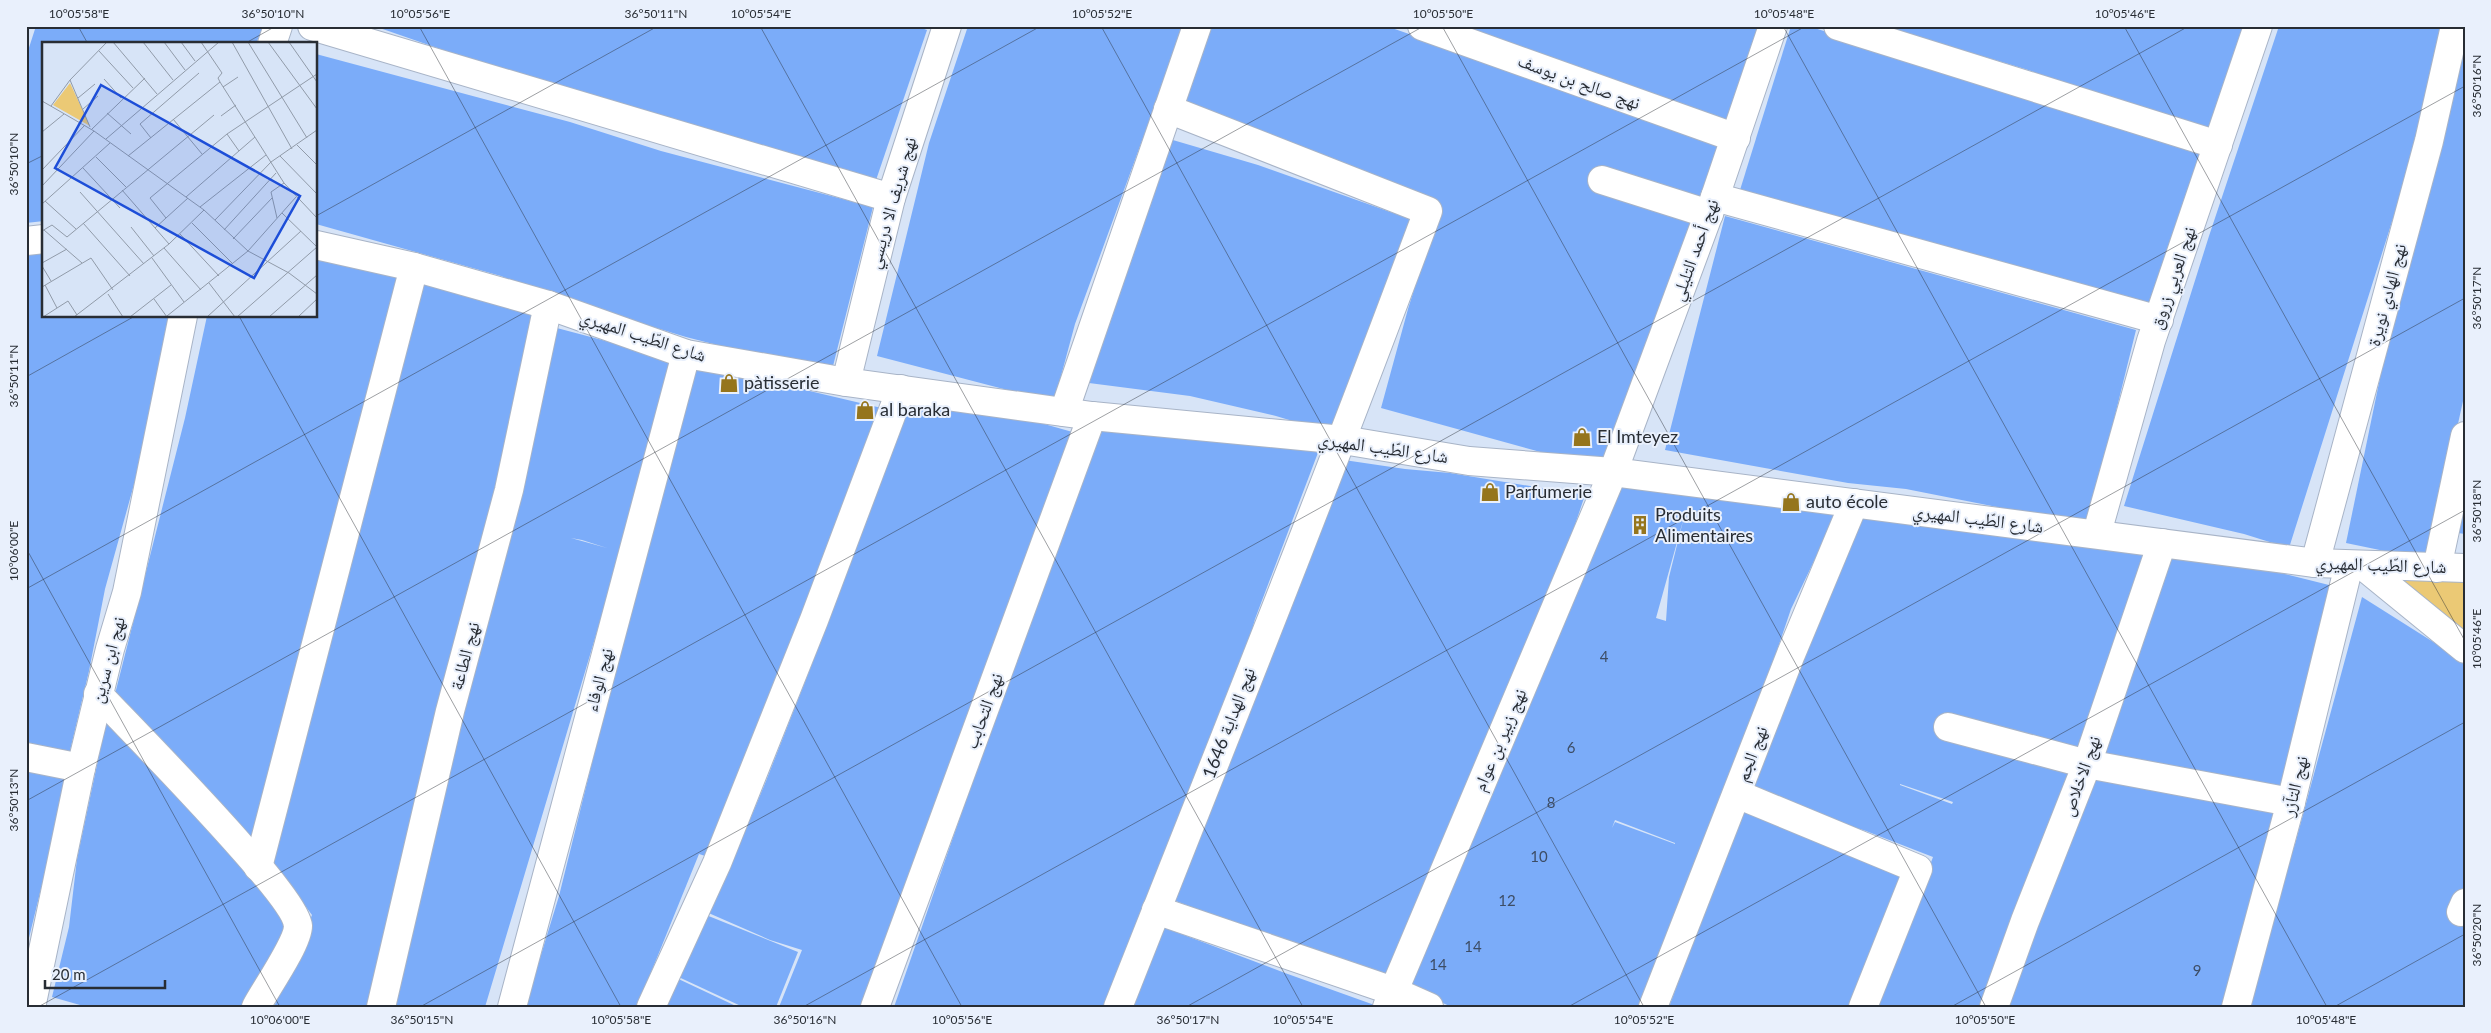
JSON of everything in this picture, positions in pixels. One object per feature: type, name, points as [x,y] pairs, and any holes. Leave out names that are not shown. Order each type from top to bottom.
[{"type":"street","points":[[273,42],[278,26]]},
{"type":"street","points":[[312,26],[891,198]]},
{"type":"street","points":[[1064,412],[1197,26]]},
{"type":"street","name":"نهج صالح بن يوسف","points":[[1422,26],[1736,138]]},
{"type":"street","name":"نهج أحمد التليلي","points":[[1613,472],[1712,206],[1774,26]]},
{"type":"street","points":[[1838,26],[2218,145]]},
{"type":"street","name":"نهج العربي زروق","points":[[2097,533],[2151,341],[2258,26]]},
{"type":"street","name":"نهج الهادي نويرة","points":[[2315,563],[2429,141],[2455,26]]},
{"type":"street","name":"نهج شريف الا دريسي","points":[[846,382],[891,198],[946,27]]},
{"type":"street","points":[[1168,109],[1428,211],[1343,440]]},
{"type":"street","points":[[1602,180],[1712,206],[2159,320]]},
{"type":"street","points":[[26,241],[42,239]]},
{"type":"street","name":"شارع الطّيب المهيري","points":[[318,245],[414,267],[548,305],[686,354],[846,382],[1092,416],[1343,440],[1469,461],[1613,472],[2097,533],[2315,563],[2465,568]]},
{"type":"street","points":[[258,867],[414,267]]},
{"type":"street","name":"نهج الطاعة","points":[[381,1007],[450,712],[509,490],[548,305]]},
{"type":"street","name":"نهج ابن سرين","points":[[35,1004],[81,768],[98,694],[127,592],[183,318]]},
{"type":"street","name":"نهج الوفاء","points":[[512,1007],[686,354]]},
{"type":"street","points":[[651,1007],[717,863],[814,620],[901,389]]},
{"type":"street","name":"نهج التحابب","points":[[875,1007],[1092,416]]},
{"type":"street","points":[[2437,568],[2465,436]]},
{"type":"street","name":"نهج الهداية 1646","points":[[1118,1007],[1249,672],[1343,440]]},
{"type":"street","name":"نهج زبير بن عوام","points":[[1390,999],[1613,472]]},
{"type":"street","name":"نهج الجم","points":[[1653,1007],[1791,654],[1854,503]]},
{"type":"street","name":"نهج الاخلاص","points":[[1994,1007],[2029,911],[2087,764],[2162,543]]},
{"type":"street","points":[[2355,565],[2465,648]]},
{"type":"street","name":"نهج التآزر","points":[[2236,1007],[2355,565]]},
{"type":"street","points":[[98,694],[258,867],[290,907],[296,918],[298,930],[292,944],[256,1007]]},
{"type":"street","points":[[1948,727],[2087,764],[2291,802]]},
{"type":"street","points":[[26,757],[81,768]]},
{"type":"street","points":[[1737,794],[1918,869],[1864,1007]]},
{"type":"street","points":[[1156,910],[1390,999],[1430,1007]]},
{"type":"shaded area","points":[[2383,580],[2465,581],[2465,641]]},
{"type":"building","points":[[36,26],[263,26],[257,42],[42,42],[42,221],[26,223],[26,57]]},
{"type":"building","points":[[374,26],[916,26],[927,30],[874,186],[547,86]]},
{"type":"building","points":[[968,26],[1184,26],[1075,324],[1054,402],[877,356],[929,143]]},
{"type":"building","points":[[1208,26],[1386,26],[1720,142],[1700,203],[1592,169],[1589,182],[1693,217],[1611,467],[1566,459],[1381,408],[1408,309],[1441,204],[1334,167],[1178,108]]},
{"type":"building","points":[[1453,26],[1768,26],[1729,126]]},
{"type":"building","points":[[1791,26],[1808,26],[2205,152],[2150,312],[1740,190]]},
{"type":"building","points":[[1882,26],[2250,26],[2212,133],[2025,69]]},
{"type":"building","points":[[2279,26],[2448,26],[2431,98],[2289,548],[2244,534],[2124,506],[2209,236]]},
{"type":"building","points":[[2464,52],[2465,392],[2428,560],[2346,543],[2387,344]]},
{"type":"building","points":[[318,55],[570,122],[661,151],[873,207],[831,374],[686,337],[545,294],[501,276],[318,225]]},
{"type":"building","points":[[1166,138],[1258,165],[1413,220],[1342,436],[1276,416],[1190,396],[1089,383],[1114,311]]},
{"type":"building","points":[[1725,216],[2136,330],[2088,525],[1906,489],[1848,483],[1665,450]]},
{"type":"building","points":[[42,250],[42,318],[170,318],[150,408],[143,452],[105,589],[89,671],[69,755],[26,745],[26,251]]},
{"type":"building","points":[[318,252],[407,269],[255,848],[115,694],[185,418],[207,318],[318,318]]},
{"type":"building","points":[[419,273],[536,307],[528,359],[373,1007],[274,1007],[312,915],[265,852]]},
{"type":"building","points":[[553,327],[678,360],[485,1007],[387,1007]],"holes":[[[571,538],[582,540],[607,548]]]},
{"type":"building","points":[[691,363],[890,410],[715,859],[699,854],[637,1007],[525,1007],[559,896]]},
{"type":"building","points":[[912,398],[988,408],[1076,433],[866,1007],[779,1007],[802,950],[770,940],[704,911],[749,822],[766,781],[812,664],[830,607]]},
{"type":"building","points":[[1097,424],[1319,450],[1255,619],[1242,667],[1109,1007],[894,1007]]},
{"type":"building","points":[[1344,460],[1405,469],[1450,473],[1585,495],[1529,662],[1391,982],[1173,900]]},
{"type":"building","points":[[1614,481],[1838,511],[1791,609],[1766,683],[1642,1007],[1452,1007],[1406,987]],"holes":[[[1684,517],[1669,577],[1666,621],[1656,618]],[[1615,820],[1675,843],[1675,844],[1615,822],[1612,828]]]},
{"type":"building","points":[[2465,505],[2465,534],[2458,533]]},
{"type":"building","points":[[1862,514],[2150,544],[2074,770],[1986,1007],[1877,1007],[1933,857],[1866,831],[1750,794]],"holes":[[[1900,784],[1953,802],[1952,804]]]},
{"type":"building","points":[[2172,546],[2337,587],[2287,796],[2099,757]]},
{"type":"building","points":[[2362,597],[2465,662],[2465,885],[2454,913],[2465,912],[2465,1007],[2246,1007],[2271,916],[2295,844]]},
{"type":"building","points":[[108,713],[292,926],[248,1007],[87,1007],[52,997],[69,927],[77,859]]},
{"type":"building","points":[[26,761],[70,770],[27,946],[26,946]]},
{"type":"building","points":[[2094,768],[2279,811],[2226,1007],[2006,1007]]},
{"type":"building","points":[[1743,806],[1904,876],[1858,1007],[1669,1007]]},
{"type":"building","points":[[701,913],[798,952],[776,1007],[743,1007],[670,973]]},
{"type":"building","points":[[1160,926],[1285,973],[1380,1007],[1133,1007]]},
{"type":"building","points":[[670,975],[738,1007],[655,1007]]},
{"type":"place","name":"pàtisserie","points":[[729,383]]},
{"type":"place","name":"al baraka","points":[[865,410]]},
{"type":"place","name":"El Imteyez","points":[[1582,437]]},
{"type":"place","name":"Parfumerie","points":[[1490,492]]},
{"type":"place","name":"auto école","points":[[1791,502]]},
{"type":"place","name":"Produits Alimentaires","points":[[1640,525]]}]
